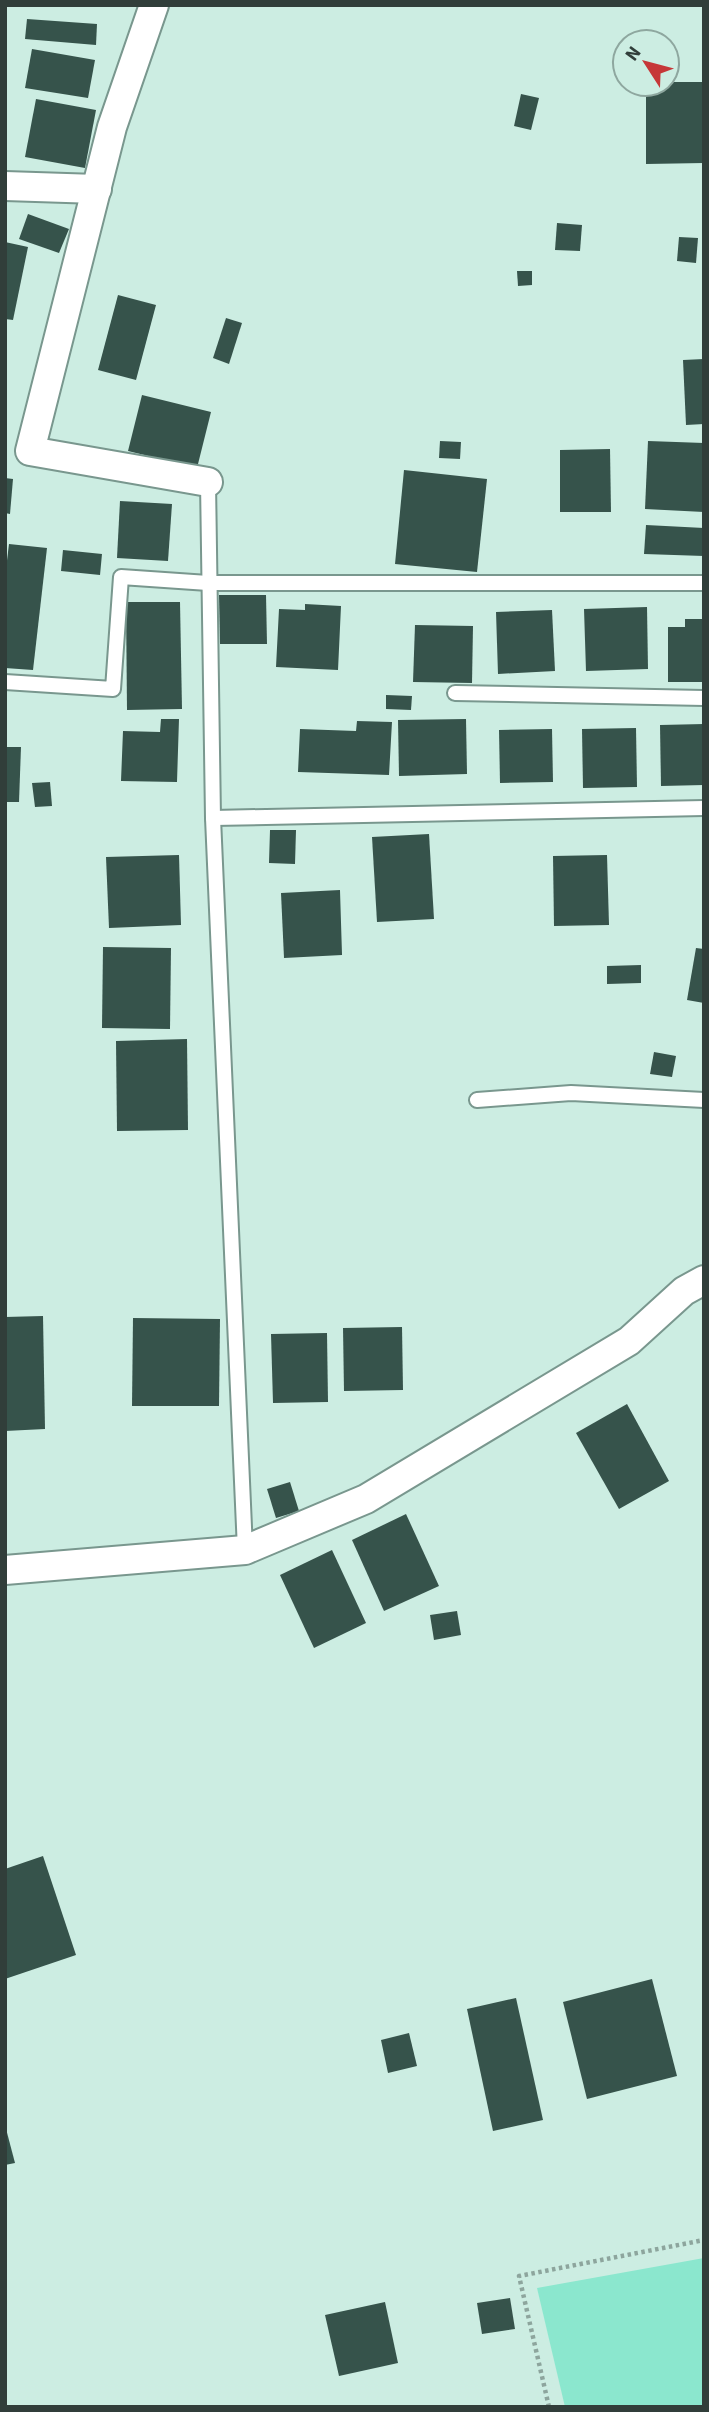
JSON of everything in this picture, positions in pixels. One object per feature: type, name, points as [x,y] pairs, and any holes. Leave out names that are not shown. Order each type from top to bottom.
[{"type":"street","points":[[154,5],[111,127],[30,451],[208,482]]},
{"type":"street","points":[[5,186],[97,190]]},
{"type":"street","points":[[5,1570],[245,1550],[366,1499],[629,1341],[684,1292],[704,1280]]},
{"type":"lane","points":[[208,482],[213,818],[245,1550]]},
{"type":"lane","points":[[5,682],[113,689],[121,577],[208,583],[704,583]]},
{"type":"lane","points":[[455,693],[704,698]]},
{"type":"lane","points":[[213,818],[704,807]]},
{"type":"lane","points":[[477,1101],[571,1093],[704,1100]]},
{"type":"path","points":[[550,2407],[519,2276],[704,2240]]},
{"type":"green space","points":[[704,2258],[704,2407],[565,2407],[537,2288]]},
{"type":"building","points":[[27,19],[97,24],[96,45],[25,39]]},
{"type":"building","points":[[32,49],[95,60],[88,98],[25,88]]},
{"type":"building","points":[[681,82],[704,82],[704,163],[646,164],[646,98],[681,98]]},
{"type":"building","points":[[521,94],[539,98],[531,130],[514,126]]},
{"type":"building","points":[[36,99],[96,110],[85,168],[25,157]]},
{"type":"building","points":[[28,214],[69,229],[59,253],[19,239]]},
{"type":"building","points":[[557,223],[582,225],[580,251],[555,250]]},
{"type":"building","points":[[679,237],[698,238],[696,263],[677,261]]},
{"type":"building","points":[[5,242],[28,247],[13,320],[5,319]]},
{"type":"building","points":[[517,271],[532,271],[532,285],[518,286]]},
{"type":"building","points":[[118,295],[156,305],[136,380],[98,370]]},
{"type":"building","points":[[226,318],[242,323],[229,364],[213,358]]},
{"type":"building","points":[[704,359],[704,424],[686,425],[683,360]]},
{"type":"building","points":[[142,395],[211,412],[197,468],[128,451]]},
{"type":"building","points":[[440,441],[461,442],[460,459],[439,458]]},
{"type":"building","points":[[648,441],[704,443],[704,512],[645,509]]},
{"type":"building","points":[[610,449],[611,512],[560,512],[560,450]]},
{"type":"building","points":[[404,470],[487,479],[477,572],[395,564]]},
{"type":"building","points":[[5,478],[13,479],[10,514],[5,513]]},
{"type":"building","points":[[120,501],[172,504],[168,561],[117,558]]},
{"type":"building","points":[[646,525],[704,528],[704,556],[644,554]]},
{"type":"building","points":[[9,544],[47,548],[33,670],[5,668],[5,577]]},
{"type":"building","points":[[63,550],[102,554],[100,575],[61,571]]},
{"type":"building","points":[[219,595],[266,595],[267,644],[220,644]]},
{"type":"building","points":[[126,602],[180,602],[182,709],[127,710]]},
{"type":"building","points":[[305,604],[341,606],[338,670],[276,667],[279,609],[305,610]]},
{"type":"building","points":[[647,607],[648,669],[586,671],[584,609]]},
{"type":"building","points":[[552,610],[555,671],[498,674],[496,612]]},
{"type":"building","points":[[685,619],[704,619],[704,682],[668,682],[668,627],[685,627]]},
{"type":"building","points":[[415,625],[473,626],[472,683],[413,682]]},
{"type":"building","points":[[386,695],[412,696],[411,710],[386,709]]},
{"type":"building","points":[[161,719],[179,719],[177,782],[121,781],[123,731],[160,732]]},
{"type":"building","points":[[466,719],[467,774],[399,776],[398,720]]},
{"type":"building","points":[[357,721],[392,722],[389,775],[298,772],[300,729],[356,731]]},
{"type":"building","points":[[704,724],[704,785],[661,786],[660,725]]},
{"type":"building","points":[[636,728],[637,787],[583,788],[582,729]]},
{"type":"building","points":[[552,729],[553,782],[500,783],[499,730]]},
{"type":"building","points":[[5,747],[21,747],[19,802],[5,802]]},
{"type":"building","points":[[50,782],[52,806],[35,807],[32,783]]},
{"type":"building","points":[[270,830],[296,830],[295,864],[269,863]]},
{"type":"building","points":[[429,834],[434,919],[377,922],[372,837]]},
{"type":"building","points":[[179,855],[181,925],[109,928],[106,857]]},
{"type":"building","points":[[607,855],[609,925],[554,926],[553,856]]},
{"type":"building","points":[[340,890],[342,955],[284,958],[281,893]]},
{"type":"building","points":[[103,947],[171,948],[170,1029],[102,1028]]},
{"type":"building","points":[[696,948],[704,949],[704,1003],[687,1000]]},
{"type":"building","points":[[641,965],[641,983],[607,984],[607,966]]},
{"type":"building","points":[[187,1039],[188,1130],[117,1131],[116,1041]]},
{"type":"building","points":[[654,1052],[676,1056],[672,1077],[650,1074]]},
{"type":"building","points":[[43,1316],[45,1429],[5,1431],[5,1317]]},
{"type":"building","points":[[133,1318],[220,1319],[219,1406],[132,1406]]},
{"type":"building","points":[[402,1327],[403,1390],[344,1391],[343,1328]]},
{"type":"building","points":[[327,1333],[328,1402],[273,1403],[271,1334]]},
{"type":"building","points":[[627,1404],[669,1481],[619,1509],[576,1433]]},
{"type":"building","points":[[290,1482],[299,1511],[276,1518],[267,1489]]},
{"type":"building","points":[[406,1514],[439,1586],[384,1611],[352,1540]]},
{"type":"building","points":[[332,1550],[366,1623],[314,1648],[280,1575]]},
{"type":"building","points":[[457,1611],[461,1635],[434,1640],[430,1615]]},
{"type":"building","points":[[43,1856],[76,1955],[5,1979],[5,1869]]},
{"type":"building","points":[[652,1979],[677,2076],[587,2099],[563,2002]]},
{"type":"building","points":[[516,1998],[543,2120],[493,2131],[467,2009]]},
{"type":"building","points":[[409,2033],[417,2066],[388,2073],[381,2040]]},
{"type":"building","points":[[5,2125],[15,2163],[5,2165]]},
{"type":"building","points":[[510,2298],[515,2329],[482,2334],[477,2303]]},
{"type":"building","points":[[385,2302],[398,2363],[339,2376],[325,2315]]}]
